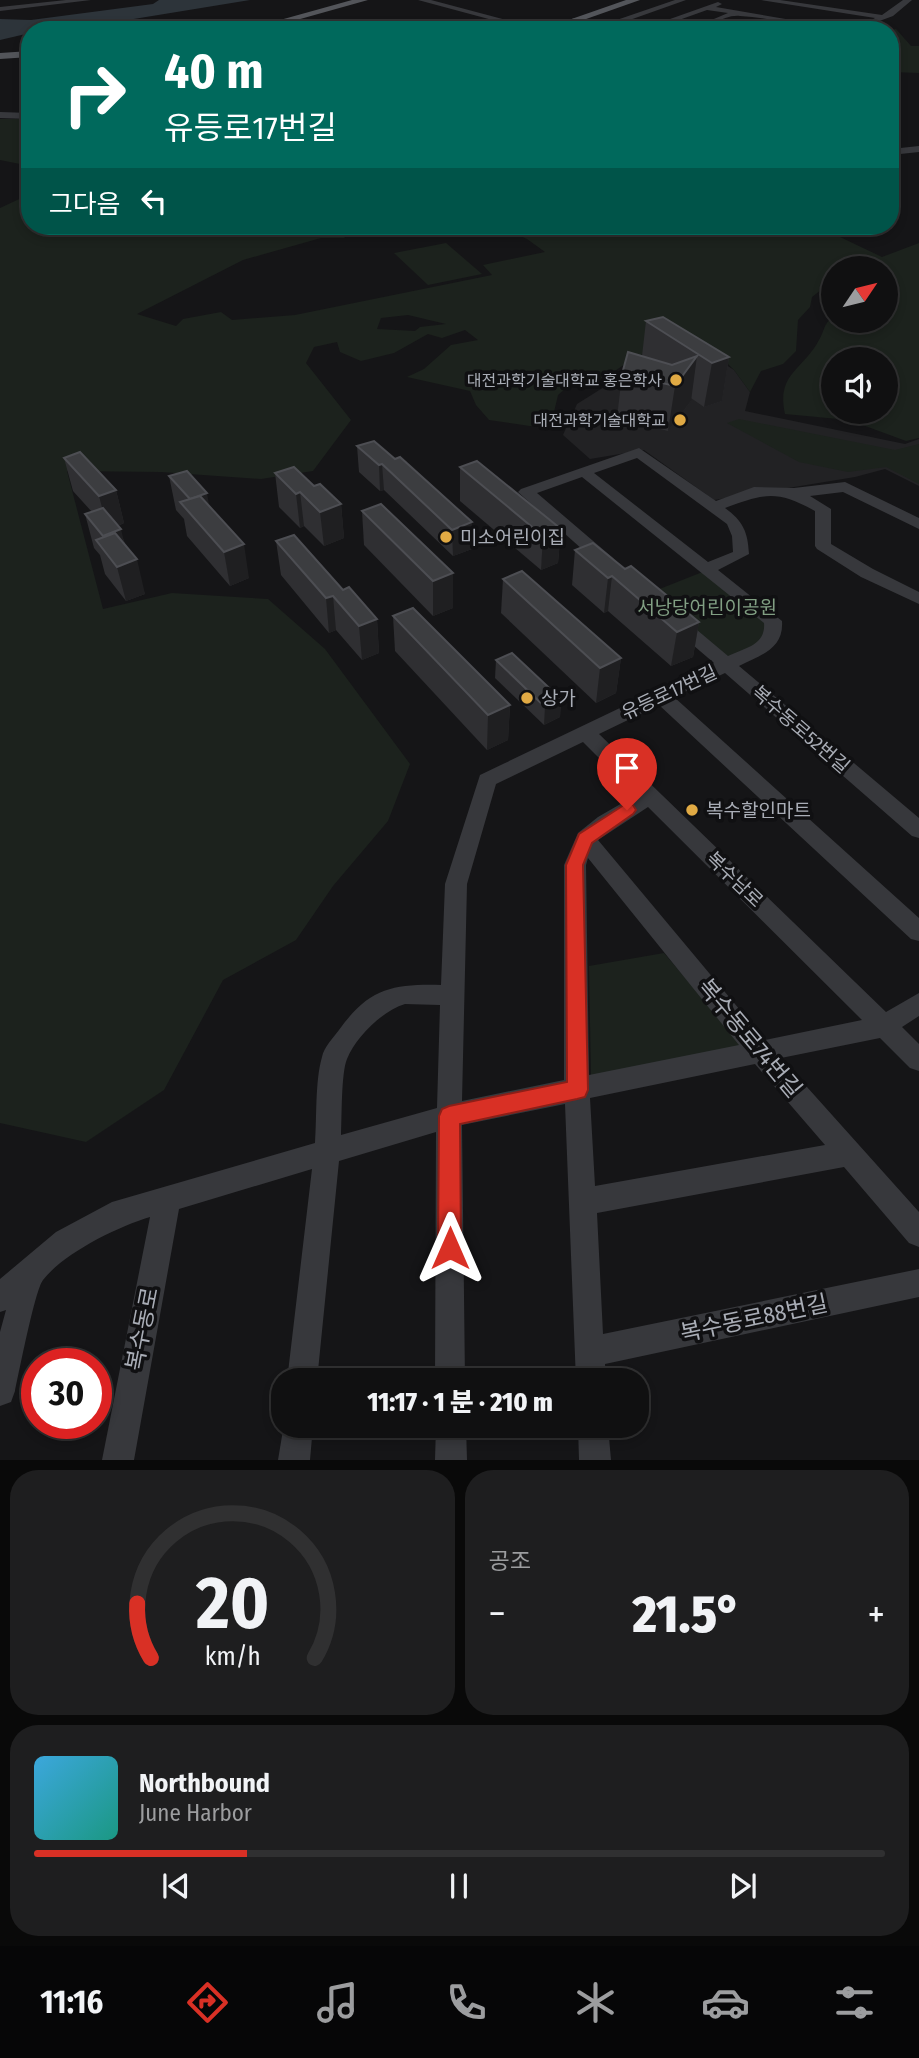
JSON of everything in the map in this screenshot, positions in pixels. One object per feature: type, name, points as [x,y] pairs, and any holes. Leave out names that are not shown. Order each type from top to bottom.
[{"type":"main road","points":[[287,21],[363,0]]},
{"type":"main road","points":[[571,21],[633,1]]},
{"type":"main road","points":[[0,56],[21,55]]},
{"type":"street","points":[[0,9],[87,0]]},
{"type":"street","points":[[422,0],[505,21]]},
{"type":"street","points":[[621,21],[682,0]]},
{"type":"street","points":[[669,21],[731,0]]},
{"type":"street","points":[[715,21],[769,0],[884,17]]},
{"type":"street","points":[[633,1],[689,14]]},
{"type":"street","points":[[888,5],[909,4]]},
{"type":"street","points":[[874,21],[899,6]]},
{"type":"street","points":[[707,8],[786,21]]},
{"type":"street","points":[[574,20],[578,21]]},
{"type":"street","points":[[2,115],[21,106]]},
{"type":"street","points":[[2,115],[21,116]]},
{"type":"street","points":[[899,154],[919,149]]},
{"type":"street","points":[[899,157],[919,160]]},
{"type":"street","points":[[621,574],[526,492],[639,452],[734,522],[740,537],[741,554],[708,568]]},
{"type":"street","name":"유등로17번길","points":[[450,1368],[449,1116],[456,884],[487,780],[767,645],[774,633],[772,621],[584,472]]},
{"type":"street","points":[[713,507],[754,492],[794,494],[845,487],[919,524]]},
{"type":"street","points":[[794,494],[823,509],[823,546],[867,573],[919,599]]},
{"type":"street","name":"복수동로52번길","points":[[663,611],[919,830]]},
{"type":"street","points":[[661,696],[919,932]]},
{"type":"street","name":"복수남로","points":[[585,733],[919,1060]]},
{"type":"street","points":[[591,1368],[577,1090],[575,865],[585,839],[605,823],[650,796]]},
{"type":"street","name":"복수동로74번길","points":[[585,839],[760,1052],[919,1233]]},
{"type":"street","points":[[303,1368],[327,1150],[334,1057],[358,1023],[387,999],[405,994],[453,995]]},
{"type":"street","points":[[0,1298],[76,1237],[122,1212],[449,1116],[884,1026],[919,1003]]},
{"type":"street","points":[[583,1202],[850,1153]]},
{"type":"street","name":"복수동로","points":[[118,1460],[167,1199]]},
{"type":"street","points":[[0,1391],[29,1273]]},
{"type":"street","name":"복수동로88번길","points":[[590,1352],[919,1283]]},
{"type":"street","points":[[294,1460],[297,1438]]},
{"type":"street","points":[[451,1438],[451,1460]]},
{"type":"street","points":[[594,1438],[595,1460]]},
{"type":"shaded area","points":[[159,0],[250,0],[121,21],[21,21],[21,35],[0,40],[0,19],[31,20],[153,4]]},
{"type":"shaded area","name":"대전과학기술대학교","points":[[698,347],[734,370],[750,392],[745,411],[905,444],[919,439],[919,486],[885,469],[855,477],[714,500],[644,450],[590,459],[563,435],[577,404],[660,352]]},
{"type":"green space","points":[[899,32],[911,46],[919,46],[919,73],[899,72]]},
{"type":"green space","points":[[0,119],[21,119],[21,164],[0,160]]},
{"type":"green space","points":[[21,198],[21,235],[348,235],[344,238],[321,238],[243,260],[137,314],[176,326],[183,319],[221,312],[232,320],[295,315],[492,275],[483,265],[545,252],[518,235],[836,235],[880,256],[821,256],[821,290],[812,297],[810,307],[798,320],[796,351],[783,364],[761,371],[750,392],[716,352],[654,349],[634,358],[600,381],[579,377],[558,395],[550,429],[489,420],[476,405],[470,391],[407,377],[424,369],[451,345],[478,340],[465,330],[442,338],[428,334],[394,353],[361,361],[340,352],[337,342],[314,347],[306,363],[351,420],[313,471],[261,479],[161,472],[67,471],[103,609],[172,593],[268,599],[325,649],[410,764],[388,821],[333,886],[296,940],[223,980],[164,1090],[86,1142],[0,1123],[0,208]],"holes":[[[408,315],[446,324],[420,327],[415,331],[377,329],[381,318]]]},
{"type":"green space","points":[[446,243],[482,274],[428,285],[394,253]]},
{"type":"green space","points":[[919,243],[919,438],[906,441],[860,424],[898,424],[898,347],[821,347],[821,417],[785,414],[784,390],[788,381],[822,333],[898,333],[898,256],[885,256]]},
{"type":"green space","points":[[739,419],[895,450],[919,444],[919,484],[886,467],[848,472],[799,462],[727,423]]},
{"type":"green space","name":"서낭당어린이공원","points":[[705,571],[766,624],[763,642],[729,660],[652,592]]},
{"type":"green space","points":[[664,953],[750,1054],[591,1078],[589,966]]},
{"type":"building","points":[[663,317],[729,357],[712,363],[646,321]]},
{"type":"building","points":[[628,352],[672,365],[697,356],[675,386],[622,374]]},
{"type":"building","points":[[374,441],[395,459],[400,457],[472,522],[452,530],[382,464],[379,465],[357,446]]},
{"type":"building","points":[[80,452],[116,490],[99,496],[64,458]]},
{"type":"building","points":[[477,461],[561,529],[543,536],[460,467]]},
{"type":"building","points":[[294,467],[314,486],[320,484],[341,504],[320,512],[300,492],[296,494],[275,473]]},
{"type":"building","points":[[187,471],[207,493],[190,499],[169,476]]},
{"type":"building","points":[[200,496],[244,544],[224,552],[180,502]]},
{"type":"building","points":[[381,504],[453,573],[433,581],[362,511]]},
{"type":"building","points":[[103,508],[121,529],[103,536],[85,514]]},
{"type":"building","points":[[115,533],[137,559],[117,567],[96,540]]},
{"type":"building","points":[[294,535],[343,590],[349,587],[377,619],[359,626],[333,596],[326,598],[276,541]]},
{"type":"building","points":[[593,543],[625,569],[631,566],[699,622],[677,632],[612,576],[608,578],[575,550]]},
{"type":"building","points":[[522,571],[621,658],[600,668],[503,579]]},
{"type":"building","points":[[413,608],[510,705],[488,715],[393,616]]},
{"type":"building","points":[[512,653],[561,699],[545,707],[496,660]]},
{"type":"place","name":"대전과학기술대학교 홍은학사","points":[[676,380]]},
{"type":"place","name":"대전과학기술대학교","points":[[680,420]]},
{"type":"place","name":"미소어린이집","points":[[446,537]]},
{"type":"place","name":"상가","points":[[527,698]]},
{"type":"place","name":"복수할인마트","points":[[692,810]]},
{"type":"route","points":[[450,1248],[449,1116],[577,1090],[575,865],[585,839],[627,810]]}]
